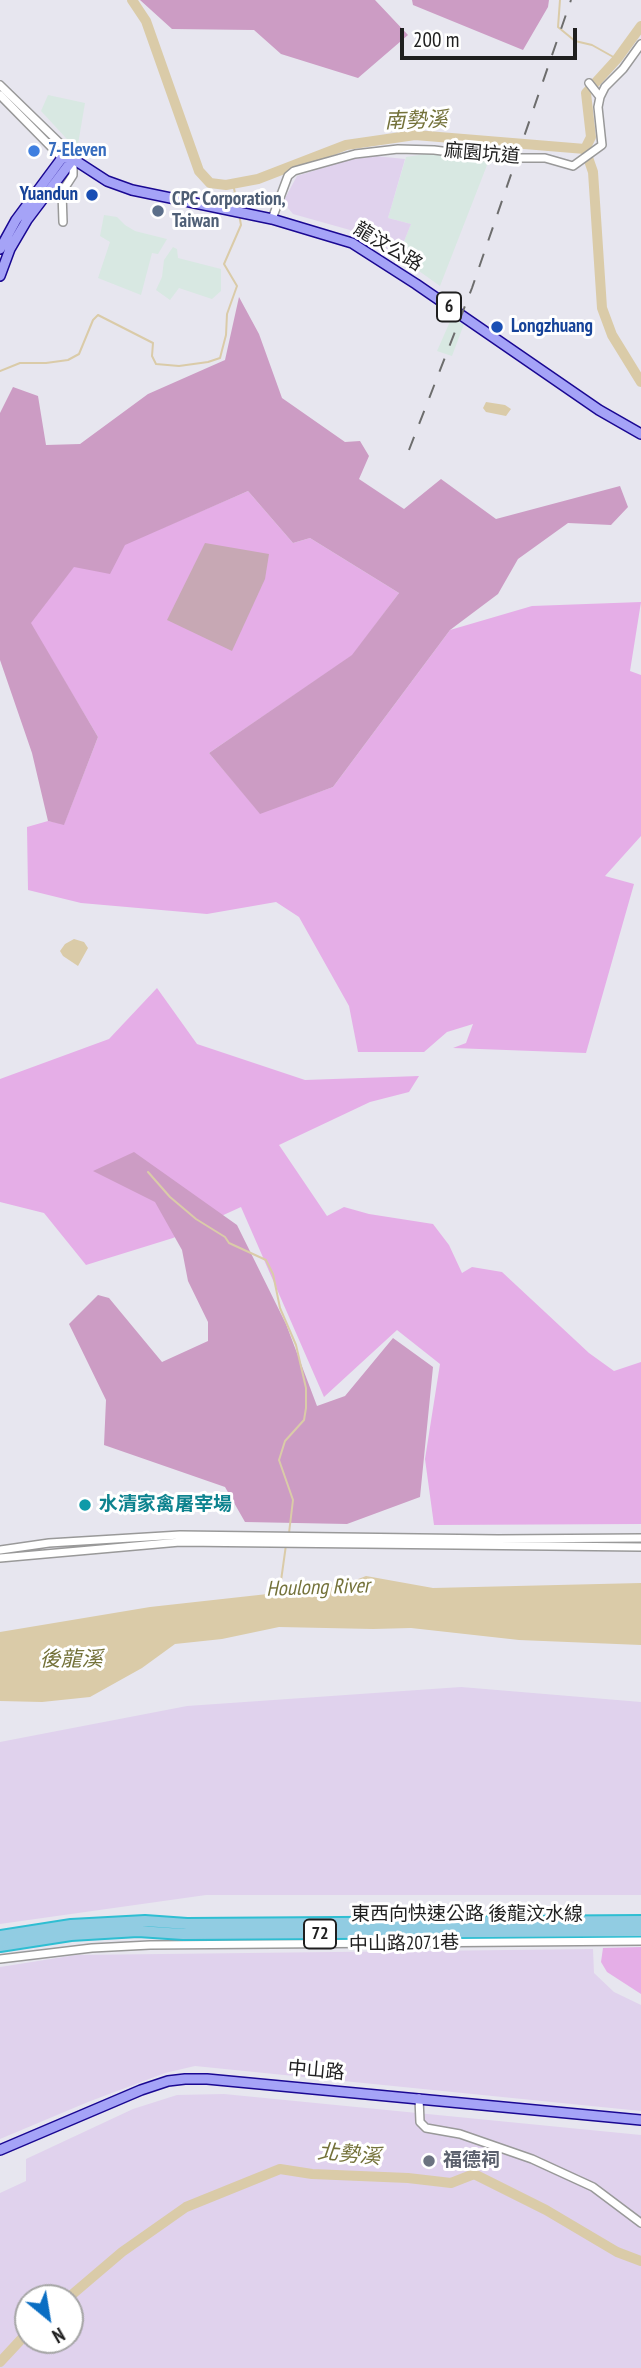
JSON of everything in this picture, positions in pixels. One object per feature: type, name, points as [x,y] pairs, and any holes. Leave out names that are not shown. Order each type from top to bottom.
[{"type":"highway","name":"東西向快速公路 後龍汶水線","points":[[0,1936],[71,1925],[145,1921],[187,1924],[641,1921]]},
{"type":"highway","name":"東西向快速公路 後龍汶水線","points":[[0,1946],[71,1935],[138,1931],[183,1934],[641,1931]]},
{"type":"main road","name":"龍汶公路","points":[[67,156],[107,181],[132,190],[272,219],[337,237],[371,254],[599,410],[641,434]]},
{"type":"main road","points":[[0,249],[16,220],[67,156]]},
{"type":"main road","points":[[0,276],[10,248],[67,156]]},
{"type":"main road","name":"中山路","points":[[0,2150],[141,2090],[185,2079],[207,2078],[641,2120]]},
{"type":"street","points":[[589,83],[600,97],[605,87],[623,69],[641,44]]},
{"type":"street","points":[[0,85],[67,156],[73,175],[62,192],[63,222]]},
{"type":"street","points":[[0,95],[67,156]]},
{"type":"street","name":"麻園坑道","points":[[272,219],[288,176],[295,171],[355,154],[398,149],[434,150],[498,158],[545,158],[573,163],[602,143],[598,107],[600,97]]},
{"type":"street","points":[[0,1550],[49,1543],[180,1535],[641,1538]]},
{"type":"street","points":[[0,1558],[180,1542],[641,1547]]},
{"type":"street","name":"中山路2071巷","points":[[0,1959],[92,1948],[150,1945],[641,1941]]},
{"type":"street","points":[[419,2098],[420,2122],[426,2128],[460,2134],[532,2159],[593,2187],[641,2223]]},
{"type":"shaded area","points":[[140,0],[375,0],[408,35],[358,78],[281,54],[254,30],[172,29]]},
{"type":"shaded area","points":[[412,0],[549,0],[548,7],[523,50],[413,5]]},
{"type":"shaded area","points":[[48,95],[85,103],[77,150],[41,111]]},
{"type":"shaded area","points":[[432,153],[489,160],[440,286],[398,256],[411,224],[388,218],[406,157]]},
{"type":"shaded area","points":[[375,156],[405,159],[388,218],[411,224],[398,256],[350,230],[293,214],[283,202],[297,176],[348,160]]},
{"type":"shaded area","points":[[104,215],[117,217],[135,231],[167,239],[158,254],[152,253],[141,295],[98,278],[110,242],[100,236]]},
{"type":"shaded area","points":[[173,247],[177,249],[178,258],[221,269],[221,291],[212,299],[179,288],[170,300],[156,290],[162,277],[164,260]]},
{"type":"shaded area","points":[[239,297],[259,334],[282,398],[345,442],[360,441],[369,456],[359,479],[404,509],[441,479],[496,519],[620,486],[628,507],[611,525],[568,523],[518,559],[498,594],[450,630],[333,787],[260,814],[209,753],[352,655],[399,593],[310,538],[293,543],[248,491],[125,545],[110,574],[74,567],[31,623],[98,737],[64,825],[48,821],[32,753],[0,660],[0,413],[13,387],[38,396],[46,445],[80,444],[148,394],[225,360]]},
{"type":"shaded area","points":[[452,317],[464,324],[452,356],[437,351]]},
{"type":"shaded area","points":[[248,491],[293,543],[310,538],[399,593],[353,655],[209,753],[260,813],[333,787],[450,630],[532,606],[641,602],[630,671],[641,675],[641,836],[605,876],[634,884],[586,1053],[453,1048],[466,1043],[473,1024],[447,1032],[424,1052],[358,1052],[349,1006],[299,917],[276,902],[207,914],[81,903],[28,890],[27,827],[48,821],[64,824],[98,737],[30,623],[74,566]]},
{"type":"shaded area","points":[[205,543],[269,554],[265,579],[232,651],[167,620]]},
{"type":"shaded area","points":[[157,988],[197,1044],[305,1080],[419,1076],[409,1092],[370,1102],[279,1145],[327,1216],[344,1207],[369,1214],[433,1224],[449,1245],[462,1273],[472,1267],[502,1272],[589,1353],[614,1371],[641,1362],[641,1524],[434,1525],[425,1459],[440,1364],[397,1330],[324,1397],[241,1207],[173,1238],[86,1265],[44,1213],[0,1202],[0,1079],[109,1039]]},
{"type":"shaded area","points":[[134,1152],[237,1225],[286,1324],[317,1406],[345,1396],[393,1338],[433,1367],[420,1497],[347,1524],[245,1522],[225,1487],[104,1445],[106,1400],[69,1324],[98,1295],[109,1298],[162,1362],[208,1341],[208,1322],[188,1281],[182,1250],[155,1202],[93,1171]]},
{"type":"shaded area","points":[[461,1687],[641,1702],[641,1895],[206,1895],[0,1924],[0,1742],[187,1706]]},
{"type":"shaded area","points":[[641,1947],[641,1994],[607,1972],[601,1962],[603,1948]]},
{"type":"shaded area","points":[[593,1949],[594,1973],[614,1992],[641,2005],[641,2111],[195,2066],[165,2073],[0,2139],[0,1967],[76,1955]]},
{"type":"shaded area","points":[[224,2094],[641,2135],[641,2368],[0,2368],[0,2193],[26,2181],[26,2159],[133,2109],[177,2095]]},
{"type":"water","points":[[486,402],[505,405],[511,409],[506,416],[486,412],[483,408]]},
{"type":"water","points":[[74,939],[84,942],[88,948],[78,966],[60,951]]},
{"type":"water","name":"後龍溪","points":[[366,1576],[433,1588],[641,1583],[641,1645],[519,1640],[411,1628],[279,1627],[222,1639],[175,1644],[142,1668],[90,1697],[42,1702],[0,1701],[0,1632],[150,1607],[340,1586]]},
{"type":"waterway","name":"南勢溪","points":[[132,0],[146,21],[199,171],[210,183],[226,185],[258,179],[346,145],[415,135],[585,149],[593,172],[602,308],[612,335],[641,382]]},
{"type":"waterway","points":[[560,0],[558,27],[575,41],[592,45],[617,59]]},
{"type":"waterway","points":[[585,149],[591,137],[586,93],[617,59],[641,26]]},
{"type":"waterway","points":[[233,183],[238,209]]},
{"type":"waterway","points":[[0,371],[20,363],[68,360],[79,354],[93,320],[98,315],[153,343],[152,356],[156,364],[179,366],[220,358],[226,335],[227,314],[237,286],[224,264],[241,225],[239,214]]},
{"type":"waterway","points":[[148,1172],[170,1197],[196,1219],[225,1237],[229,1243],[266,1260],[273,1274],[280,1308],[296,1345],[306,1388],[304,1420],[285,1441],[279,1460],[293,1500],[289,1533]]},
{"type":"waterway","name":"Houlong River","points":[[279,1595],[286,1545]]},
{"type":"waterway","name":"北勢溪","points":[[84,2284],[122,2252],[186,2207],[280,2169],[312,2174],[408,2178],[451,2183],[474,2174],[546,2210],[617,2252],[641,2261]]},
{"type":"waterway","name":"北勢溪","points":[[0,2362],[14,2347]]},
{"type":"railway","points":[[409,450],[472,288],[571,0]]},
{"type":"place","name":"7-Eleven","points":[[34,151]]},
{"type":"place","name":"Yuandun","points":[[92,195]]},
{"type":"place","name":"CPC Corporation, Taiwan","points":[[158,211]]},
{"type":"place","name":"Longzhuang","points":[[497,327]]},
{"type":"place","name":"水清家禽屠宰場","points":[[85,1505]]},
{"type":"place","name":"福德祠","points":[[429,2161]]}]
